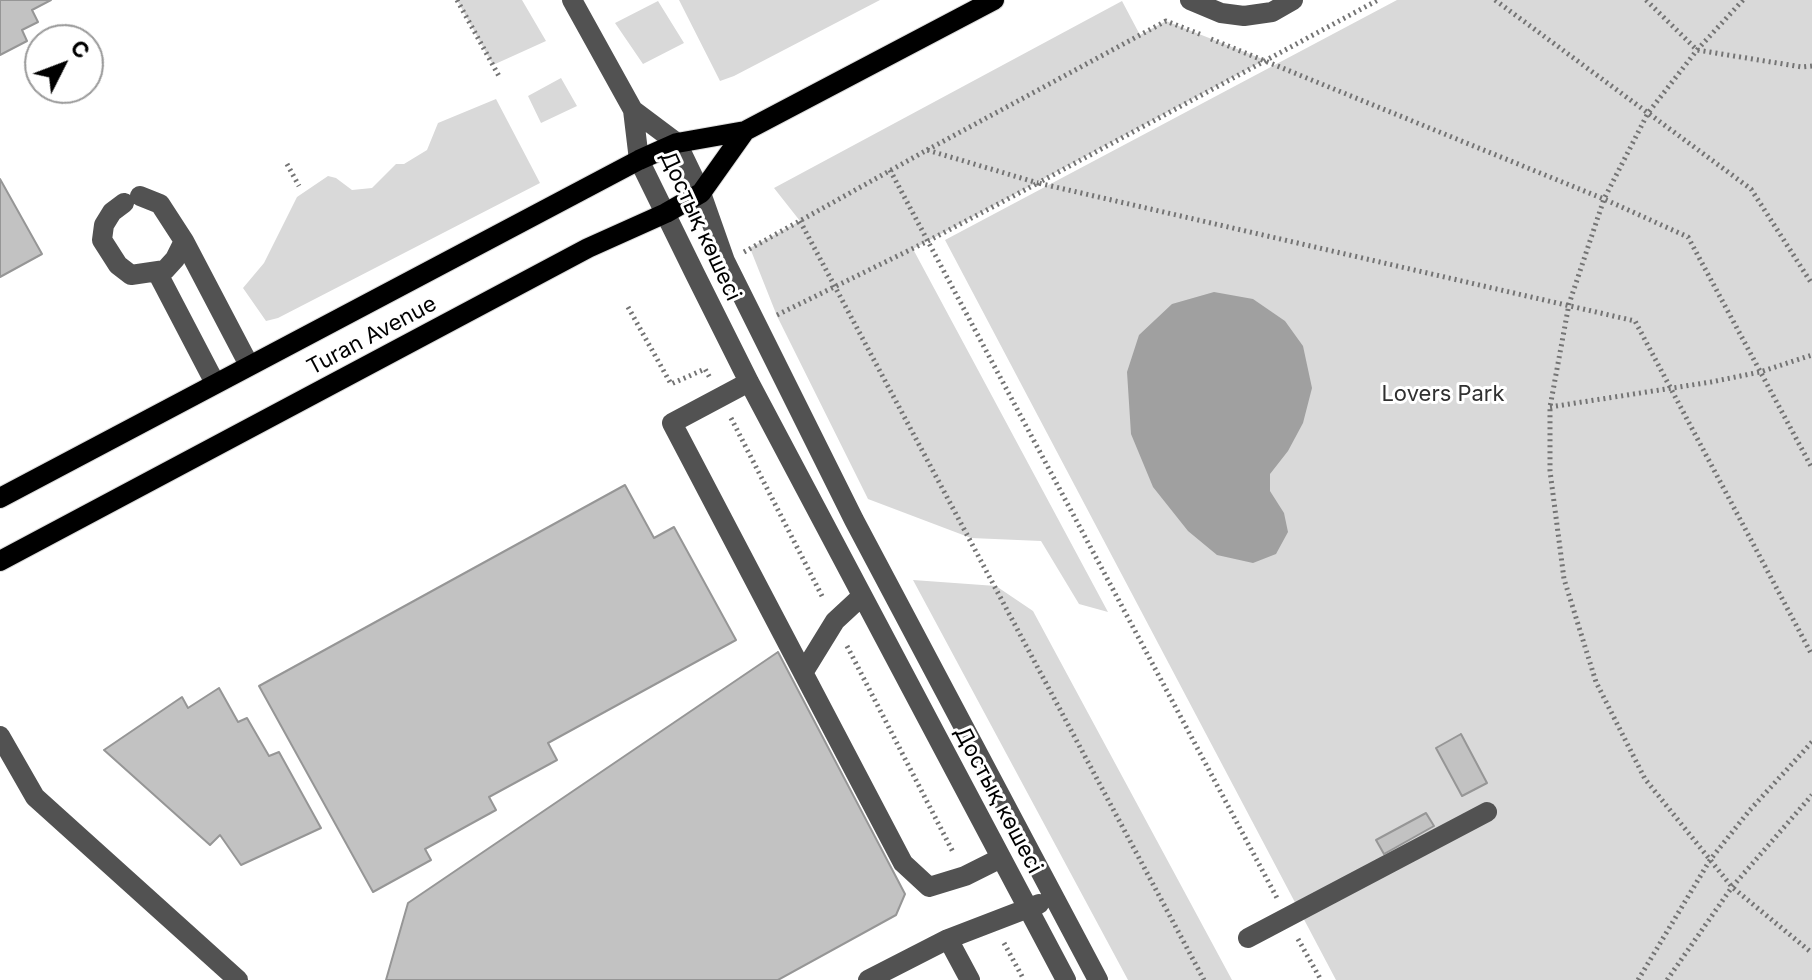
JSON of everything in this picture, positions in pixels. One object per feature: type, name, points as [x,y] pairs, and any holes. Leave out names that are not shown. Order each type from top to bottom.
[{"type":"main road","name":"Turan Avenue","points":[[0,498],[639,160],[677,143],[745,131],[994,0]]},
{"type":"main road","name":"Turan Avenue","points":[[0,561],[588,248],[666,213],[701,193],[745,131]]},
{"type":"street","points":[[572,0],[633,110]]},
{"type":"street","points":[[1190,0],[1221,13],[1244,16],[1272,12],[1293,0]]},
{"type":"street","name":"Достық көшесі","points":[[633,110],[677,143],[701,193],[725,261],[826,464],[1098,980]]},
{"type":"street","name":"Достық көшесі","points":[[633,110],[639,160],[749,382],[1066,980]]},
{"type":"street","points":[[184,241],[165,270],[131,275],[118,265],[102,240],[104,225],[112,212],[132,199],[160,204],[184,241],[249,365]]},
{"type":"street","points":[[157,272],[215,383]]},
{"type":"street","points":[[749,382],[672,423],[903,863],[929,887],[965,876],[1001,858]]},
{"type":"street","points":[[803,673],[835,621],[862,596]]},
{"type":"street","points":[[0,736],[35,797],[238,980]]},
{"type":"street","points":[[1248,938],[1487,812]]},
{"type":"street","points":[[868,980],[948,939],[1029,910],[1053,896]]},
{"type":"street","points":[[948,939],[970,980]]},
{"type":"path","points":[[457,0],[500,78]]},
{"type":"path","points":[[777,316],[926,242],[1378,0]]},
{"type":"path","points":[[1495,0],[1751,189],[1812,284]]},
{"type":"path","points":[[1646,0],[1697,50],[1812,66]]},
{"type":"path","points":[[1743,0],[1697,50],[1648,113],[1604,199],[1569,304],[1550,407],[1550,471],[1564,579],[1596,682],[1645,779],[1732,887],[1812,953]]},
{"type":"path","points":[[742,253],[1166,21],[1604,199],[1688,237],[1812,468]]},
{"type":"path","points":[[927,150],[1038,183],[1635,321],[1812,655]]},
{"type":"path","points":[[287,164],[299,186]]},
{"type":"path","points":[[890,170],[1321,980]]},
{"type":"path","points":[[800,221],[1204,980]]},
{"type":"path","points":[[1550,407],[1760,372],[1812,355]]},
{"type":"path","points":[[1638,980],[1710,860],[1749,811],[1812,742]]},
{"type":"path","points":[[1667,980],[1732,887],[1812,795]]},
{"type":"green space","points":[[457,0],[522,0],[546,41],[493,65]]},
{"type":"green space","points":[[679,0],[880,0],[720,81]]},
{"type":"green space","name":"Lovers Park","points":[[1397,0],[1812,0],[1812,980],[1336,980],[945,240]]},
{"type":"green space","points":[[658,1],[684,43],[643,64],[615,23]]},
{"type":"green space","points":[[1122,1],[1140,35],[1166,21],[1265,60],[913,249],[1108,612],[1079,604],[1041,541],[971,538],[868,499],[777,316],[750,248],[800,221],[774,188]]},
{"type":"green space","points":[[561,78],[577,106],[541,123],[528,96]]},
{"type":"green space","points":[[496,99],[540,183],[278,318],[266,321],[243,288],[264,263],[297,197],[328,176],[352,190],[372,188],[396,164],[404,164],[427,150],[438,123]]},
{"type":"green space","points":[[913,580],[996,586],[1033,611],[1232,980],[1128,980]]},
{"type":"shaded area","points":[[1214,292],[1253,299],[1285,321],[1303,346],[1312,388],[1303,423],[1288,451],[1270,474],[1270,491],[1284,513],[1288,532],[1276,554],[1253,563],[1217,555],[1188,531],[1153,487],[1131,434],[1127,372],[1139,335],[1172,304]]},
{"type":"building","points":[[0,0],[51,0],[32,10],[38,22],[24,24],[24,43],[0,55]]},
{"type":"building","points":[[0,179],[42,254],[0,277]]},
{"type":"building","points":[[625,485],[654,538],[674,527],[736,640],[548,743],[557,760],[489,797],[496,810],[425,849],[431,860],[373,892],[259,686]]},
{"type":"building","points":[[778,652],[905,894],[896,915],[778,980],[386,980],[408,903]]},
{"type":"building","points":[[219,688],[238,722],[247,718],[269,756],[279,752],[321,828],[241,865],[220,835],[210,845],[104,750],[182,697],[188,708]]},
{"type":"building","points":[[1461,734],[1487,783],[1462,796],[1436,748]]},
{"type":"building","points":[[1426,813],[1434,826],[1384,854],[1376,840]]}]
